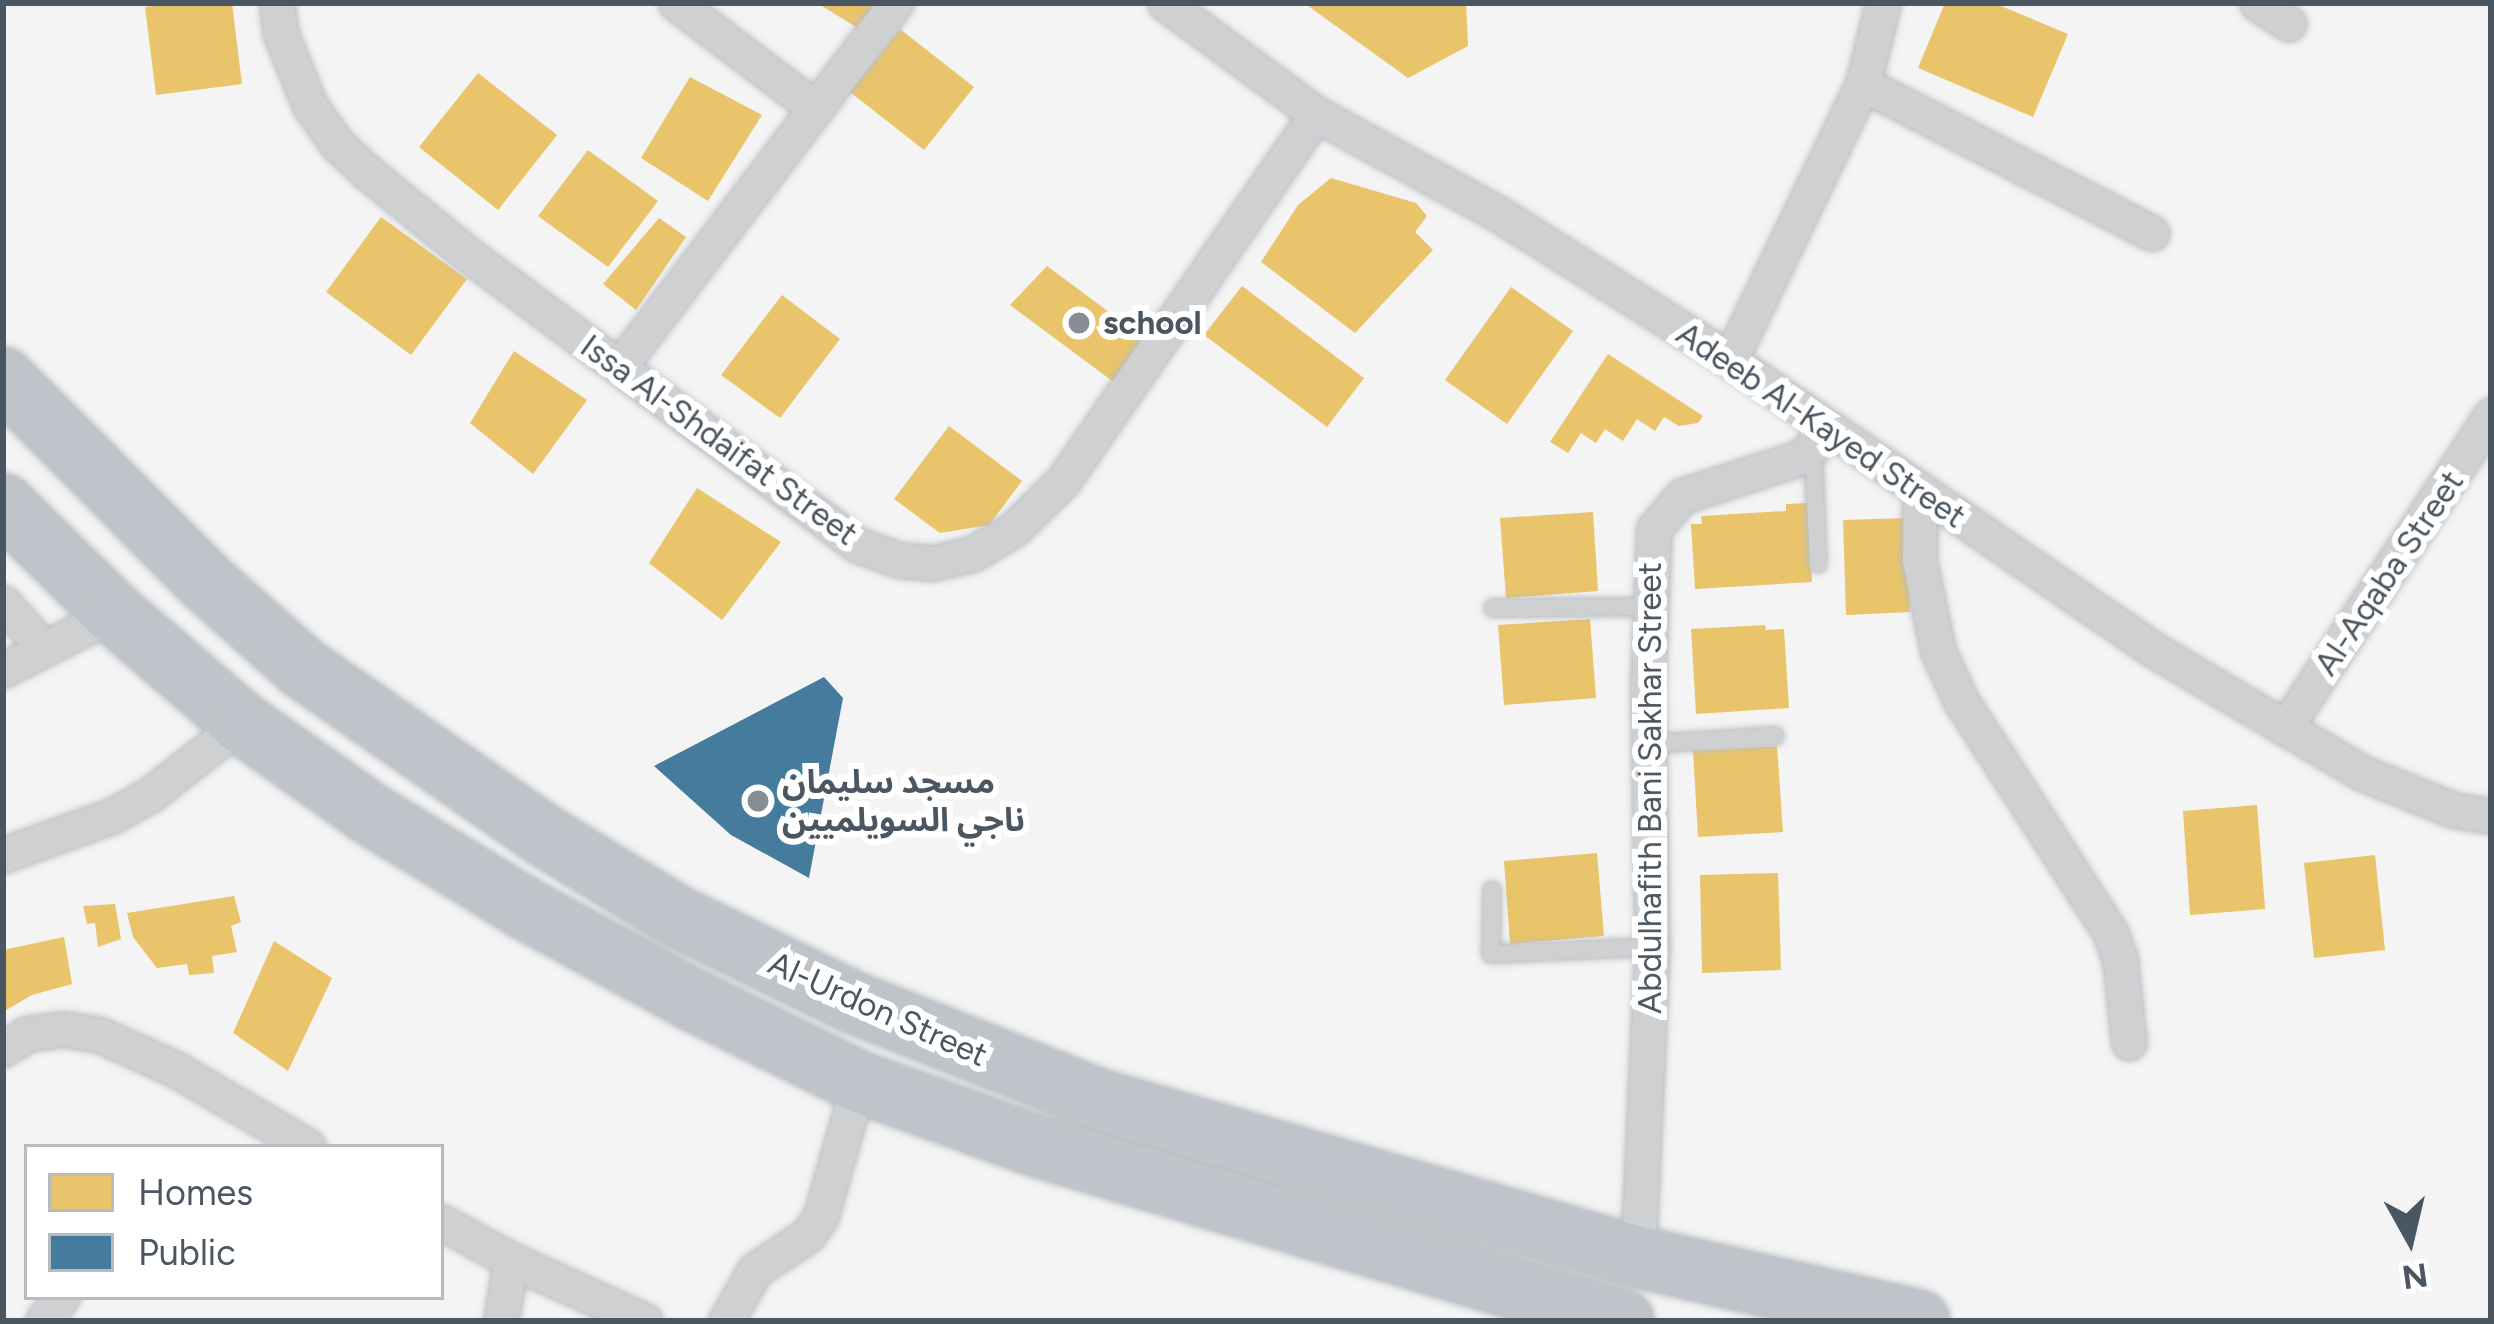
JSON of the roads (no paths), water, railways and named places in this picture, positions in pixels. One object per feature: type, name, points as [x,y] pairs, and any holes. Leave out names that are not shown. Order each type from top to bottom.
[{"type":"highway","name":"Al-Urdon Street","points":[[3,378],[205,581],[303,668],[545,836],[676,916],[852,1002],[1100,1100],[1639,1257],[1919,1321]]},
{"type":"highway","name":"Al-Urdon Street","points":[[3,504],[114,613],[242,723],[369,813],[528,910],[859,1082],[1173,1190],[1623,1321]]},
{"type":"street","name":"Issa Al-Shdaifat Street","points":[[277,3],[292,67],[310,106],[337,144],[466,253],[858,545],[899,560],[933,563],[972,554],[1014,529],[1063,481],[1316,114]]},
{"type":"street","points":[[676,3],[815,108]]},
{"type":"street","points":[[620,366],[896,3]]},
{"type":"street","name":"Adeeb Al-Kayed Street","points":[[1166,3],[1316,114],[1497,213],[1730,360],[1816,435],[1920,494],[2154,650],[2284,728],[2408,794],[2491,816]]},
{"type":"street","points":[[1730,360],[1863,84],[1882,3]]},
{"type":"street","points":[[2257,3],[2289,24]]},
{"type":"street","points":[[1863,84],[2152,233]]},
{"type":"street","name":"Al-Aqaba Street","points":[[2284,728],[2482,448],[2491,415]]},
{"type":"street","name":"Abdulhafith Bani Sakhar Street","points":[[1639,1257],[1652,947],[1649,607],[1654,529],[1664,511],[1682,496],[1717,481],[1779,468],[1816,435]]},
{"type":"street","points":[[1920,494],[1919,560],[1938,650],[1984,738],[2110,932],[2120,959],[2129,1043]]},
{"type":"street","points":[[3,603],[44,648]]},
{"type":"street","points":[[3,670],[114,613]]},
{"type":"street","points":[[3,855],[114,815],[151,794],[242,723]]},
{"type":"street","points":[[3,1048],[27,1034],[45,1031],[100,1035],[178,1070],[303,1144]]},
{"type":"street","points":[[726,1321],[755,1270],[808,1235],[821,1216],[859,1082]]},
{"type":"street","points":[[444,1224],[645,1321]]},
{"type":"street","points":[[501,1321],[511,1260]]},
{"type":"lane","points":[[1816,435],[1818,564]]},
{"type":"lane","points":[[1493,608],[1649,607]]},
{"type":"lane","points":[[1651,744],[1775,736]]},
{"type":"lane","points":[[1492,890],[1491,954],[1652,947]]},
{"type":"place","name":"school","points":[[1079,323]]},
{"type":"place","name":"مسجد سليمان ناجي السويلميين","points":[[758,801]]}]
